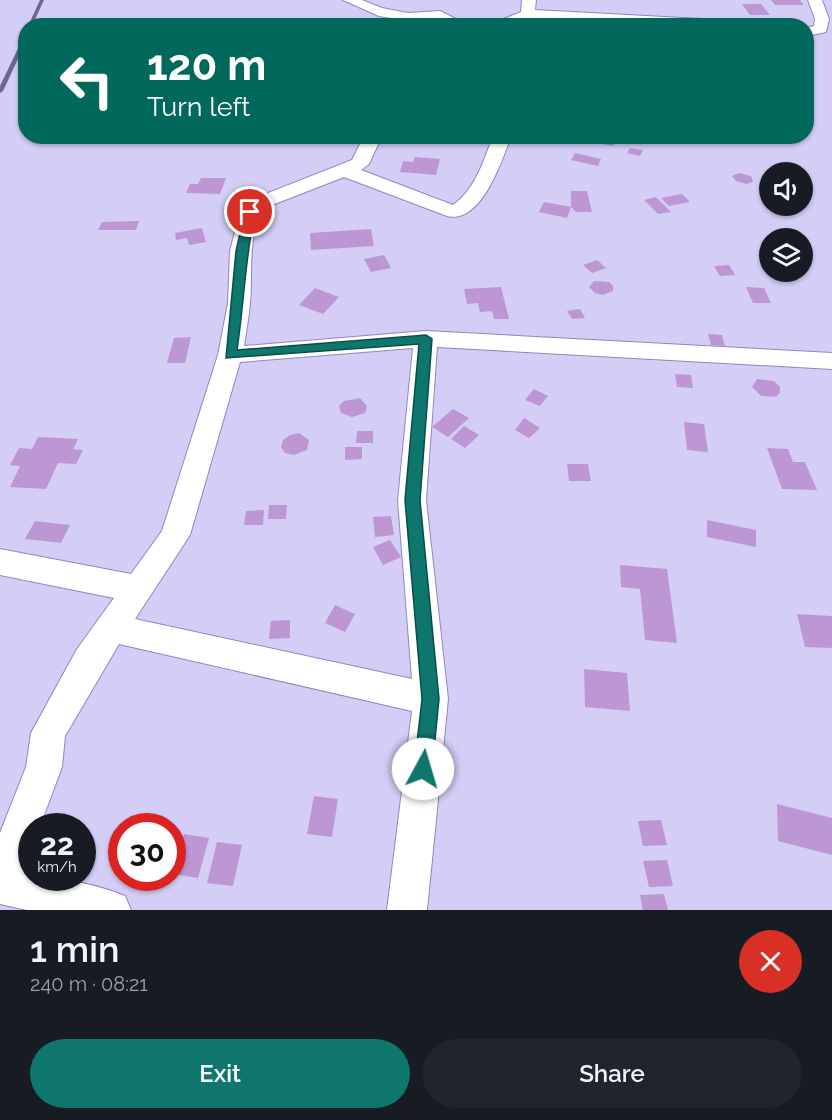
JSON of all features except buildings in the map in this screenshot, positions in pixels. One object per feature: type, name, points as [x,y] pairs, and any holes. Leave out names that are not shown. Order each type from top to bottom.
[{"type":"street","points":[[350,0],[379,12],[408,17],[440,15],[446,18]]},
{"type":"street","points":[[814,30],[821,29],[822,19],[815,0]]},
{"type":"street","points":[[516,18],[530,13],[617,18]]},
{"type":"street","points":[[111,910],[0,883],[44,766],[48,733],[89,660],[175,535],[230,355],[239,303],[241,251],[253,207],[360,164],[369,144]]},
{"type":"street","points":[[346,171],[454,212],[468,204],[491,165],[499,144]]},
{"type":"street","points":[[230,355],[426,339],[832,361]]},
{"type":"street","points":[[407,910],[431,699],[412,500],[426,339]]},
{"type":"street","points":[[0,562],[138,590]]},
{"type":"street","points":[[113,628],[431,699]]},
{"type":"waterway","points":[[34,18],[42,0]]},
{"type":"waterway","points":[[0,91],[18,53]]},
{"type":"route","points":[[250,212],[241,251],[239,303],[230,355],[426,339],[412,500],[431,699],[423,769]]}]
